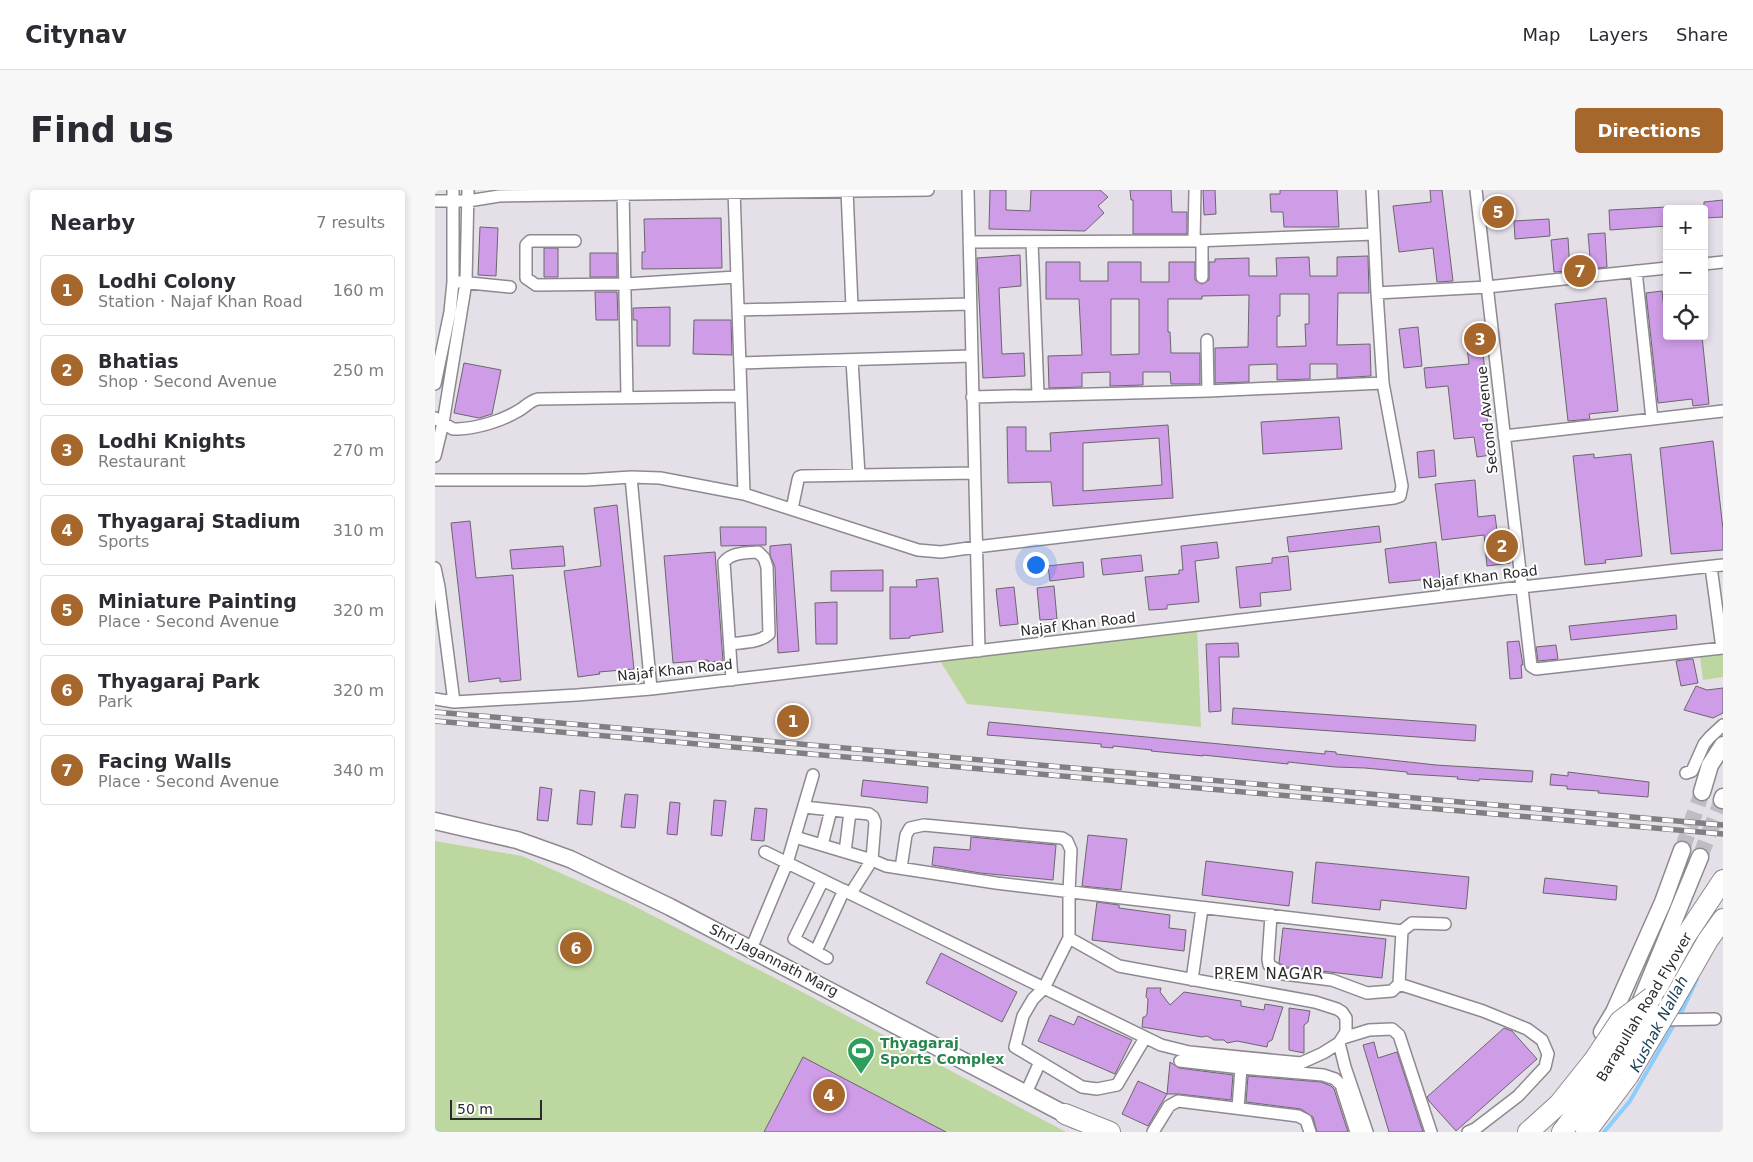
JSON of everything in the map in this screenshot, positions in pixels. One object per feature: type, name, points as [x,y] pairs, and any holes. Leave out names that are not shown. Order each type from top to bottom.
[{"type":"highway","name":"Barapullah Road Flyover","points":[[1562,1132],[1609,1070],[1653,997],[1685,937],[1723,880]]},
{"type":"highway","name":"Barapullah Road Flyover","points":[[1586,1132],[1628,1076],[1708,940],[1723,919]]},
{"type":"highway","points":[[1528,1132],[1559,1104],[1620,1021],[1653,997]]},
{"type":"highway","points":[[1065,1114],[1110,1132]]},
{"type":"street","points":[[484,190],[499,196]]},
{"type":"street","points":[[435,201],[454,196],[623,192],[928,190]]},
{"type":"street","points":[[968,190],[979,651]]},
{"type":"street","points":[[1195,190],[1202,277]]},
{"type":"street","points":[[435,480],[660,478],[744,494],[918,550],[941,552],[975,546],[1395,498],[1400,496],[1402,486],[1383,383],[1372,190]]},
{"type":"street","name":"Second Avenue","points":[[1476,190],[1530,662],[1533,668],[1722,648]]},
{"type":"street","points":[[734,191],[744,494]]},
{"type":"street","points":[[847,191],[852,307]]},
{"type":"street","points":[[623,192],[627,397]]},
{"type":"street","points":[[435,384],[450,312],[453,282],[454,196]]},
{"type":"street","points":[[435,456],[439,420],[466,282],[468,196]]},
{"type":"street","points":[[969,242],[1198,241],[1374,234]]},
{"type":"street","points":[[575,241],[530,240],[526,245],[526,278],[536,285],[626,284],[736,277]]},
{"type":"street","points":[[1032,242],[1038,394]]},
{"type":"street","points":[[1708,264],[1723,262]]},
{"type":"street","points":[[1377,293],[1487,287],[1663,268]]},
{"type":"street","points":[[1635,271],[1652,419]]},
{"type":"street","points":[[453,282],[510,287]]},
{"type":"street","points":[[738,310],[970,304]]},
{"type":"street","points":[[1207,340],[1208,391]]},
{"type":"street","points":[[740,363],[971,356]]},
{"type":"street","points":[[852,360],[859,475]]},
{"type":"street","points":[[972,397],[1208,391],[1383,383]]},
{"type":"street","points":[[439,420],[453,429],[458,429],[492,422],[518,412],[532,401],[538,400],[741,396]]},
{"type":"street","points":[[1504,436],[1723,411]]},
{"type":"street","points":[[792,509],[799,477],[974,473]]},
{"type":"street","points":[[631,477],[651,689]]},
{"type":"street","points":[[730,644],[764,638],[769,634],[767,567],[764,558],[759,552],[736,554],[729,556],[724,562],[732,680]]},
{"type":"street","name":"Najaf Khan Road","points":[[435,699],[453,702],[651,689],[1723,565]]},
{"type":"street","points":[[1711,567],[1722,648]]},
{"type":"street","points":[[435,568],[453,702]]},
{"type":"street","points":[[435,693],[453,702]]},
{"type":"street","points":[[1686,773],[1692,771],[1710,737],[1723,726]]},
{"type":"street","points":[[1702,792],[1710,765],[1723,745]]},
{"type":"street","points":[[751,949],[787,863],[813,775]]},
{"type":"street","points":[[804,807],[869,814],[875,822],[871,860],[847,891],[816,951]]},
{"type":"street","points":[[822,845],[831,810]]},
{"type":"street","points":[[845,852],[850,812]]},
{"type":"street","name":"Shri Jagannath Marg","points":[[435,821],[517,840],[547,850],[671,907],[1099,1132]]},
{"type":"street","points":[[901,868],[906,835],[909,828],[924,825],[1063,838],[1067,840],[1071,850],[1069,938],[1044,988],[1033,999],[1023,1016],[1015,1047],[1082,1087],[1097,1089],[1117,1085],[1145,1038]]},
{"type":"street","points":[[795,837],[886,866],[1069,892],[1402,931],[1412,923],[1445,924]]},
{"type":"street","points":[[1517,1132],[1554,1098],[1578,1069],[1614,1012],[1663,902],[1682,850]]},
{"type":"street","points":[[765,852],[1161,1045],[1189,1052],[1301,1063],[1323,1053],[1341,1040],[1369,1030],[1391,1029],[1399,1035],[1431,1132]]},
{"type":"street","points":[[1542,1132],[1581,1094],[1633,1020],[1700,857]]},
{"type":"street","points":[[823,880],[789,936],[827,958]]},
{"type":"street","points":[[1192,980],[1202,908]]},
{"type":"street","points":[[1271,915],[1269,964],[1283,974],[1332,980],[1367,993],[1392,991],[1399,984],[1402,931]]},
{"type":"street","points":[[1069,938],[1119,966],[1315,1002],[1342,1012],[1346,1018],[1346,1032],[1341,1040],[1345,1067],[1367,1132]]},
{"type":"street","points":[[1399,984],[1483,1011],[1527,1030],[1543,1040],[1547,1054],[1545,1067],[1518,1096],[1475,1129],[1468,1132]]},
{"type":"street","points":[[1614,1012],[1633,1020],[1715,1019]]},
{"type":"street","points":[[1180,1061],[1323,1075],[1335,1079],[1341,1085],[1356,1132]]},
{"type":"street","points":[[1026,1093],[1040,1062]]},
{"type":"street","points":[[1238,1108],[1241,1068]]},
{"type":"street","points":[[1153,1132],[1169,1106],[1173,1102],[1184,1101],[1303,1117],[1307,1120],[1310,1132]]},
{"type":"green space","points":[[1197,625],[1201,727],[967,704],[937,656]]},
{"type":"green space","points":[[1723,653],[1723,677],[1703,680],[1700,656]]},
{"type":"green space","points":[[435,841],[522,856],[626,902],[806,994],[1066,1132],[435,1132]]},
{"type":"building","points":[[990,190],[1006,190],[1006,210],[1030,211],[1031,190],[1100,190],[1108,197],[1098,206],[1104,213],[1085,231],[989,229]]},
{"type":"building","points":[[1130,190],[1171,190],[1172,212],[1187,212],[1187,234],[1133,234],[1133,200],[1131,200]]},
{"type":"building","points":[[1203,190],[1215,190],[1216,214],[1204,215]]},
{"type":"building","points":[[1280,190],[1337,190],[1339,227],[1284,227],[1283,212],[1271,212],[1270,194],[1280,194]]},
{"type":"building","points":[[1430,190],[1442,190],[1453,281],[1437,282],[1433,248],[1399,252],[1393,206],[1431,202]]},
{"type":"building","points":[[1723,200],[1723,217],[1708,218],[1708,205],[1704,205],[1704,202]]},
{"type":"building","points":[[1663,207],[1663,226],[1610,230],[1609,210]]},
{"type":"building","points":[[721,218],[722,268],[642,269],[642,252],[645,252],[644,219]]},
{"type":"building","points":[[1549,219],[1550,236],[1515,239],[1514,221]]},
{"type":"building","points":[[480,227],[498,228],[496,276],[478,275]]},
{"type":"building","points":[[1605,233],[1607,267],[1591,269],[1588,234]]},
{"type":"building","points":[[1568,238],[1570,271],[1554,272],[1551,240]]},
{"type":"building","points":[[544,248],[558,248],[558,277],[544,277]]},
{"type":"building","points":[[590,253],[617,253],[617,277],[590,277]]},
{"type":"building","points":[[1020,255],[1021,286],[999,288],[1002,354],[1024,353],[1025,376],[983,378],[977,258]]},
{"type":"building","points":[[1368,256],[1369,293],[1338,293],[1337,345],[1370,344],[1371,376],[1337,378],[1337,364],[1310,364],[1310,379],[1277,380],[1277,364],[1249,365],[1249,382],[1215,383],[1215,348],[1248,347],[1249,295],[1202,296],[1202,299],[1168,299],[1168,332],[1170,332],[1171,353],[1200,353],[1200,384],[1171,384],[1170,372],[1143,372],[1143,385],[1110,386],[1110,372],[1082,373],[1082,387],[1049,388],[1048,356],[1082,355],[1079,299],[1046,299],[1046,262],[1080,262],[1080,281],[1108,281],[1108,262],[1141,262],[1141,282],[1169,282],[1169,262],[1195,262],[1195,280],[1202,284],[1209,280],[1209,262],[1215,262],[1215,259],[1249,258],[1249,276],[1277,276],[1276,258],[1309,257],[1310,276],[1337,276],[1337,257]],"holes":[[[1280,294],[1309,294],[1309,324],[1305,324],[1306,346],[1277,347],[1277,316],[1280,316]],[[1111,299],[1139,299],[1139,354],[1111,355]]]},
{"type":"building","points":[[1662,291],[1663,340],[1702,340],[1709,404],[1693,406],[1692,399],[1658,403],[1646,293]]},
{"type":"building","points":[[595,292],[617,292],[618,320],[596,320]]},
{"type":"building","points":[[1606,298],[1618,411],[1589,414],[1590,419],[1568,421],[1555,304]]},
{"type":"building","points":[[670,307],[670,346],[637,346],[637,320],[633,320],[633,308]]},
{"type":"building","points":[[694,320],[731,320],[732,355],[693,354]]},
{"type":"building","points":[[1418,327],[1422,366],[1404,368],[1399,329]]},
{"type":"building","points":[[1482,345],[1488,398],[1485,399],[1491,455],[1477,457],[1474,437],[1454,439],[1448,386],[1426,388],[1424,368],[1469,364],[1467,347]]},
{"type":"building","points":[[464,363],[501,370],[492,414],[479,418],[454,413]]},
{"type":"building","points":[[1339,417],[1342,449],[1263,454],[1261,422]]},
{"type":"building","points":[[1168,425],[1173,498],[1053,506],[1051,482],[1008,483],[1007,427],[1026,427],[1026,451],[1051,451],[1050,433]],"holes":[[[1159,438],[1162,485],[1083,491],[1083,443]]]},
{"type":"building","points":[[1713,441],[1723,529],[1723,550],[1671,554],[1660,448]]},
{"type":"building","points":[[1434,450],[1436,476],[1419,478],[1417,452]]},
{"type":"building","points":[[1594,454],[1594,458],[1631,454],[1642,556],[1605,560],[1606,563],[1585,565],[1573,456]]},
{"type":"building","points":[[1475,480],[1478,517],[1495,515],[1499,547],[1508,546],[1510,563],[1487,566],[1484,535],[1442,540],[1435,484]]},
{"type":"building","points":[[617,505],[634,669],[599,672],[600,674],[578,677],[564,571],[601,566],[594,508]]},
{"type":"building","points":[[470,521],[476,578],[513,575],[521,680],[500,682],[500,678],[469,682],[451,523]]},
{"type":"building","points":[[1379,526],[1381,542],[1289,552],[1287,537]]},
{"type":"building","points":[[720,527],[766,527],[766,545],[721,546]]},
{"type":"building","points":[[1217,542],[1219,558],[1195,561],[1199,602],[1167,605],[1167,609],[1149,610],[1145,577],[1179,574],[1179,570],[1183,570],[1181,546]]},
{"type":"building","points":[[1436,542],[1440,578],[1389,583],[1385,549]]},
{"type":"building","points":[[791,544],[799,651],[778,653],[775,567],[770,555],[770,546]]},
{"type":"building","points":[[563,546],[565,566],[512,569],[510,550]]},
{"type":"building","points":[[715,552],[723,661],[708,662],[708,660],[673,663],[664,556]]},
{"type":"building","points":[[1141,555],[1143,571],[1103,575],[1101,559]]},
{"type":"building","points":[[1288,556],[1291,590],[1260,593],[1261,606],[1240,608],[1236,567],[1272,563],[1272,558]]},
{"type":"building","points":[[1083,562],[1084,577],[1050,581],[1048,566]]},
{"type":"building","points":[[883,570],[883,591],[831,591],[831,571]]},
{"type":"building","points":[[938,578],[943,632],[910,636],[910,638],[890,639],[890,587],[917,587],[916,580]]},
{"type":"building","points":[[1054,586],[1057,619],[1040,620],[1037,588]]},
{"type":"building","points":[[1014,587],[1018,624],[1000,626],[996,589]]},
{"type":"building","points":[[837,602],[837,644],[816,644],[815,603]]},
{"type":"building","points":[[1676,615],[1677,629],[1571,640],[1569,626]]},
{"type":"building","points":[[1519,641],[1523,665],[1521,665],[1522,678],[1510,679],[1507,642]]},
{"type":"building","points":[[1238,643],[1239,657],[1219,657],[1221,711],[1209,712],[1206,644]]},
{"type":"building","points":[[1556,645],[1558,659],[1538,661],[1536,647]]},
{"type":"building","points":[[1693,659],[1698,683],[1681,686],[1676,661]]},
{"type":"building","points":[[1696,686],[1707,690],[1723,688],[1723,713],[1713,718],[1684,710]]},
{"type":"building","points":[[1233,708],[1476,725],[1475,741],[1232,724]]},
{"type":"building","points":[[989,722],[1325,754],[1325,751],[1336,752],[1336,754],[1436,765],[1533,771],[1532,782],[1479,779],[1479,781],[1457,779],[1458,777],[1407,774],[1407,772],[1365,768],[1288,762],[1288,764],[1113,746],[1113,748],[1101,747],[1101,744],[987,735]]},
{"type":"building","points":[[1568,772],[1649,782],[1648,797],[1598,793],[1599,791],[1567,789],[1567,786],[1550,785],[1551,774],[1568,776]]},
{"type":"building","points":[[863,780],[928,787],[927,803],[861,796]]},
{"type":"building","points":[[540,787],[552,789],[548,821],[537,820]]},
{"type":"building","points":[[580,790],[595,792],[592,825],[577,824]]},
{"type":"building","points":[[625,794],[638,795],[635,828],[621,827]]},
{"type":"building","points":[[714,800],[726,801],[722,836],[711,835]]},
{"type":"building","points":[[670,802],[680,803],[677,835],[667,834]]},
{"type":"building","points":[[755,808],[767,809],[764,841],[751,840]]},
{"type":"building","points":[[1088,835],[1127,839],[1121,890],[1082,886]]},
{"type":"building","points":[[971,837],[1056,845],[1053,880],[980,873],[932,865],[934,847],[970,850]]},
{"type":"building","points":[[1206,861],[1293,872],[1289,906],[1202,895]]},
{"type":"building","points":[[1316,862],[1469,877],[1466,909],[1381,900],[1380,910],[1312,903]]},
{"type":"building","points":[[1545,878],[1617,886],[1616,900],[1543,893]]},
{"type":"building","points":[[1097,902],[1119,905],[1119,908],[1170,915],[1169,928],[1186,930],[1184,951],[1092,940]]},
{"type":"building","points":[[1283,928],[1386,939],[1382,978],[1286,967],[1279,963]]},
{"type":"building","points":[[941,953],[1017,992],[1002,1022],[926,983]]},
{"type":"building","points":[[1147,988],[1161,988],[1160,992],[1170,1005],[1184,992],[1241,1001],[1241,1006],[1264,1010],[1265,1004],[1283,1007],[1272,1040],[1268,1042],[1267,1047],[1237,1041],[1227,1043],[1224,1040],[1214,1040],[1207,1036],[1202,1037],[1142,1027],[1143,1017],[1147,1014]]},
{"type":"building","points":[[1289,1008],[1310,1011],[1308,1022],[1304,1025],[1304,1053],[1289,1050]]},
{"type":"building","points":[[1050,1015],[1074,1025],[1078,1016],[1132,1040],[1115,1074],[1038,1041]]},
{"type":"building","points":[[1504,1028],[1512,1031],[1537,1059],[1456,1131],[1427,1097]]},
{"type":"building","points":[[1374,1042],[1378,1058],[1397,1052],[1423,1132],[1389,1132],[1363,1045]]},
{"type":"building","points":[[803,1057],[946,1132],[764,1132]]},
{"type":"building","points":[[1170,1062],[1179,1068],[1233,1075],[1231,1100],[1167,1094]]},
{"type":"building","points":[[1248,1076],[1321,1082],[1331,1086],[1334,1089],[1348,1132],[1317,1132],[1313,1117],[1301,1109],[1246,1102]]},
{"type":"building","points":[[1138,1081],[1167,1094],[1148,1126],[1122,1114]]},
{"type":"waterway","name":"Kushak Nallah","points":[[1604,1132],[1630,1101],[1683,1009],[1697,979]]},
{"type":"tunnel","points":[[1682,850],[1702,792]]},
{"type":"tunnel","points":[[1700,857],[1722,800]]},
{"type":"railway","points":[[435,712],[1723,825]]},
{"type":"railway","points":[[435,721],[1723,834]]},
{"type":"place","name":"Miniature Painting","points":[[1498,212]]},
{"type":"place","name":"Facing Walls","points":[[1580,271]]},
{"type":"place","name":"Lodhi Knights","points":[[1480,339]]},
{"type":"place","name":"Bhatias","points":[[1502,546]]},
{"type":"place","name":"Lodhi Colony","points":[[793,721]]},
{"type":"place","name":"Thyagaraj Park","points":[[576,948]]},
{"type":"place","name":"Thyagaraj Sports Complex","points":[[861,1075]]},
{"type":"place","name":"Thyagaraj Stadium","points":[[829,1095]]},
{"type":"district","name":"PREM NAGAR","points":[[1269,974]]}]
